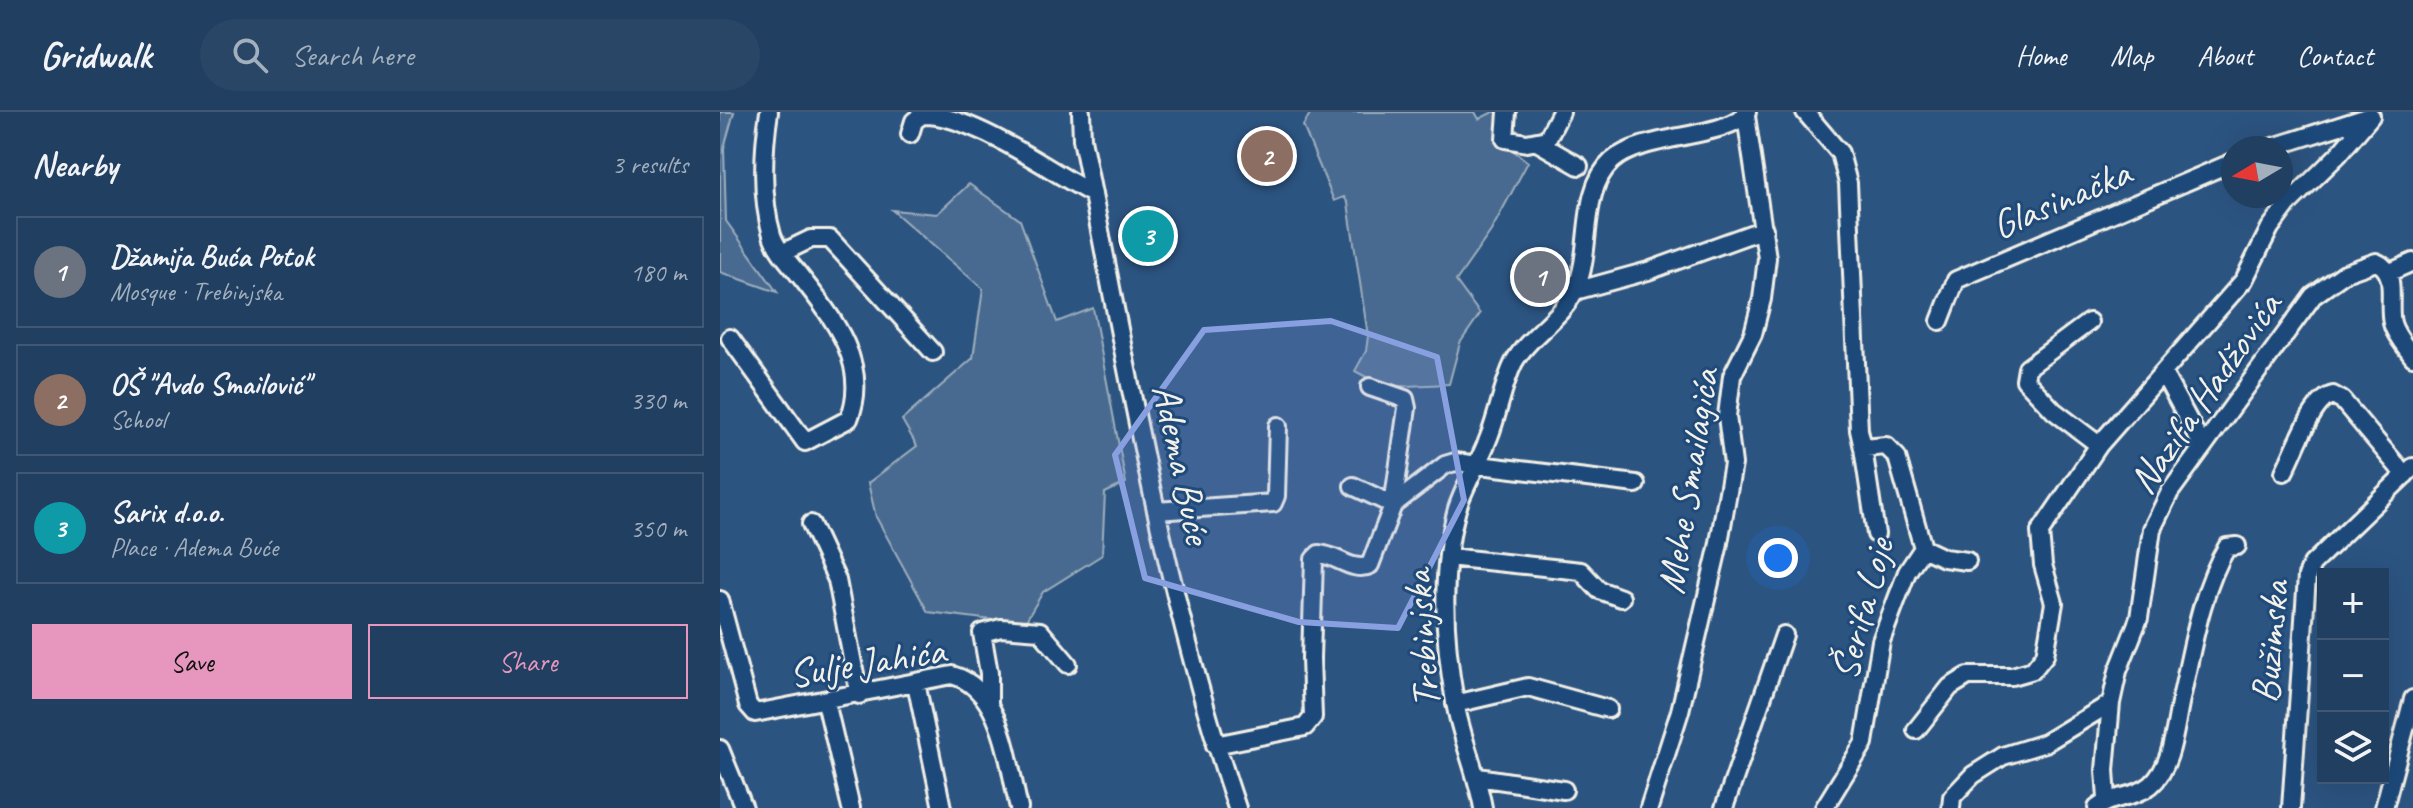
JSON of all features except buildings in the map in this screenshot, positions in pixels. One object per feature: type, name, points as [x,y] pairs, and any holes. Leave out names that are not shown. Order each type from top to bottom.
[{"type":"street","points":[[730,338],[805,442],[849,419],[856,402],[848,347],[837,323],[772,236],[764,162],[768,117],[784,112]]},
{"type":"street","name":"Adema Buće","points":[[1081,112],[1093,194],[1156,511],[1215,745],[1237,808]]},
{"type":"street","points":[[1507,112],[1505,139],[1512,143],[1547,139],[1561,112]]},
{"type":"street","name":"Mehe Smailagića","points":[[1649,808],[1680,711],[1718,548],[1733,464],[1728,395],[1732,376],[1753,334],[1762,299],[1767,258],[1746,114]]},
{"type":"street","name":"Trebinjska","points":[[1483,808],[1478,777],[1455,704],[1446,622],[1448,557],[1458,508],[1515,360],[1575,291],[1582,273],[1598,181],[1611,162],[1629,151],[1724,126],[1746,114]]},
{"type":"street","name":"Šerifa Loje","points":[[1814,114],[1840,153],[1848,183],[1859,430],[1876,534]]},
{"type":"street","points":[[2293,141],[2375,114]]},
{"type":"street","points":[[1916,730],[1950,687],[1968,676],[2012,676],[2033,670],[2045,655],[2054,603],[2043,565],[2040,532],[2099,445],[2244,280],[2270,228],[2288,204],[2375,114]]},
{"type":"street","points":[[910,134],[914,121],[922,115],[945,117],[998,140],[1093,194]]},
{"type":"street","points":[[1537,142],[1579,166]]},
{"type":"street","name":"Glasinačka","points":[[1940,321],[1956,280],[2221,167]]},
{"type":"street","points":[[1575,291],[1648,271],[1764,229]]},
{"type":"street","points":[[782,253],[811,239],[830,239],[933,352]]},
{"type":"street","name":"Nazifa Hadžovića","points":[[2237,546],[2227,547],[2211,583],[2168,757],[2153,783],[2130,797],[2102,804],[2111,703],[2118,671],[2139,618],[2152,529],[2170,492],[2313,296],[2345,273],[2376,262],[2388,273]]},
{"type":"street","points":[[2413,262],[2388,273],[2391,319],[2413,357]]},
{"type":"street","points":[[2089,322],[2027,368],[2025,380],[2054,411],[2099,445]]},
{"type":"street","points":[[2163,373],[2202,445]]},
{"type":"street","points":[[1215,745],[1305,727],[1313,717],[1314,559],[1319,554],[1326,554],[1359,569],[1370,565],[1393,505],[1407,408],[1405,399],[1396,393],[1370,387]]},
{"type":"street","name":"Bužimska","points":[[2284,472],[2312,411],[2325,396],[2333,395],[2342,400],[2409,471],[2312,564],[2307,576],[2291,808]]},
{"type":"street","points":[[1156,511],[1273,503],[1276,496],[1278,426]]},
{"type":"street","name":"Šerifa Loje","points":[[1824,808],[1864,743],[1881,641],[1907,572],[1923,548],[1897,457],[1886,446],[1863,448]]},
{"type":"street","points":[[1393,505],[1445,465],[1455,462],[1636,484]]},
{"type":"street","points":[[1353,486],[1393,505]]},
{"type":"street","points":[[811,524],[837,580],[859,695]]},
{"type":"street","points":[[1923,548],[1944,558],[1967,561]]},
{"type":"street","points":[[1448,557],[1581,571],[1599,590],[1621,598]]},
{"type":"street","name":"Sulje Jahića","points":[[720,600],[728,657],[748,705],[755,713],[826,702],[952,675],[968,679],[989,704],[1019,808]]},
{"type":"street","points":[[989,704],[989,673],[982,633],[1001,628],[1040,631],[1068,664]]},
{"type":"street","points":[[1724,808],[1784,635]]},
{"type":"street","points":[[916,683],[942,808]]},
{"type":"street","points":[[1455,704],[1528,687],[1608,709]]},
{"type":"street","points":[[2384,808],[2410,724],[2413,699]]},
{"type":"street","points":[[826,702],[851,808]]},
{"type":"street","points":[[1951,808],[1952,797],[1973,775],[2003,756],[2045,743],[2111,703]]},
{"type":"street","points":[[720,749],[744,808]]},
{"type":"street","points":[[1478,777],[1564,790]]},
{"type":"highlighted area","points":[[1331,321],[1437,357],[1464,500],[1398,628],[1299,622],[1145,578],[1115,455],[1204,330]]},
{"type":"shaded area","points":[[720,112],[734,112],[724,148],[726,221],[777,292],[720,272]]},
{"type":"shaded area","points":[[1311,112],[1475,112],[1479,119],[1493,112],[1507,112],[1501,141],[1528,162],[1491,231],[1456,281],[1480,314],[1460,343],[1449,384],[1385,387],[1355,371],[1366,351],[1368,336],[1348,203],[1344,197],[1334,201],[1303,126]]},
{"type":"shaded area","points":[[969,184],[1020,220],[1057,322],[1093,308],[1126,483],[1105,493],[1102,555],[1043,592],[1024,624],[928,612],[876,517],[868,483],[917,446],[902,420],[973,358],[983,289],[892,210],[937,214]]},
{"type":"place","name":"OŠ \"Avdo Smailović\"","points":[[1267,156]]},
{"type":"place","name":"Sarix d.o.o.","points":[[1148,236]]},
{"type":"place","name":"Džamija Buća Potok","points":[[1540,277]]}]
